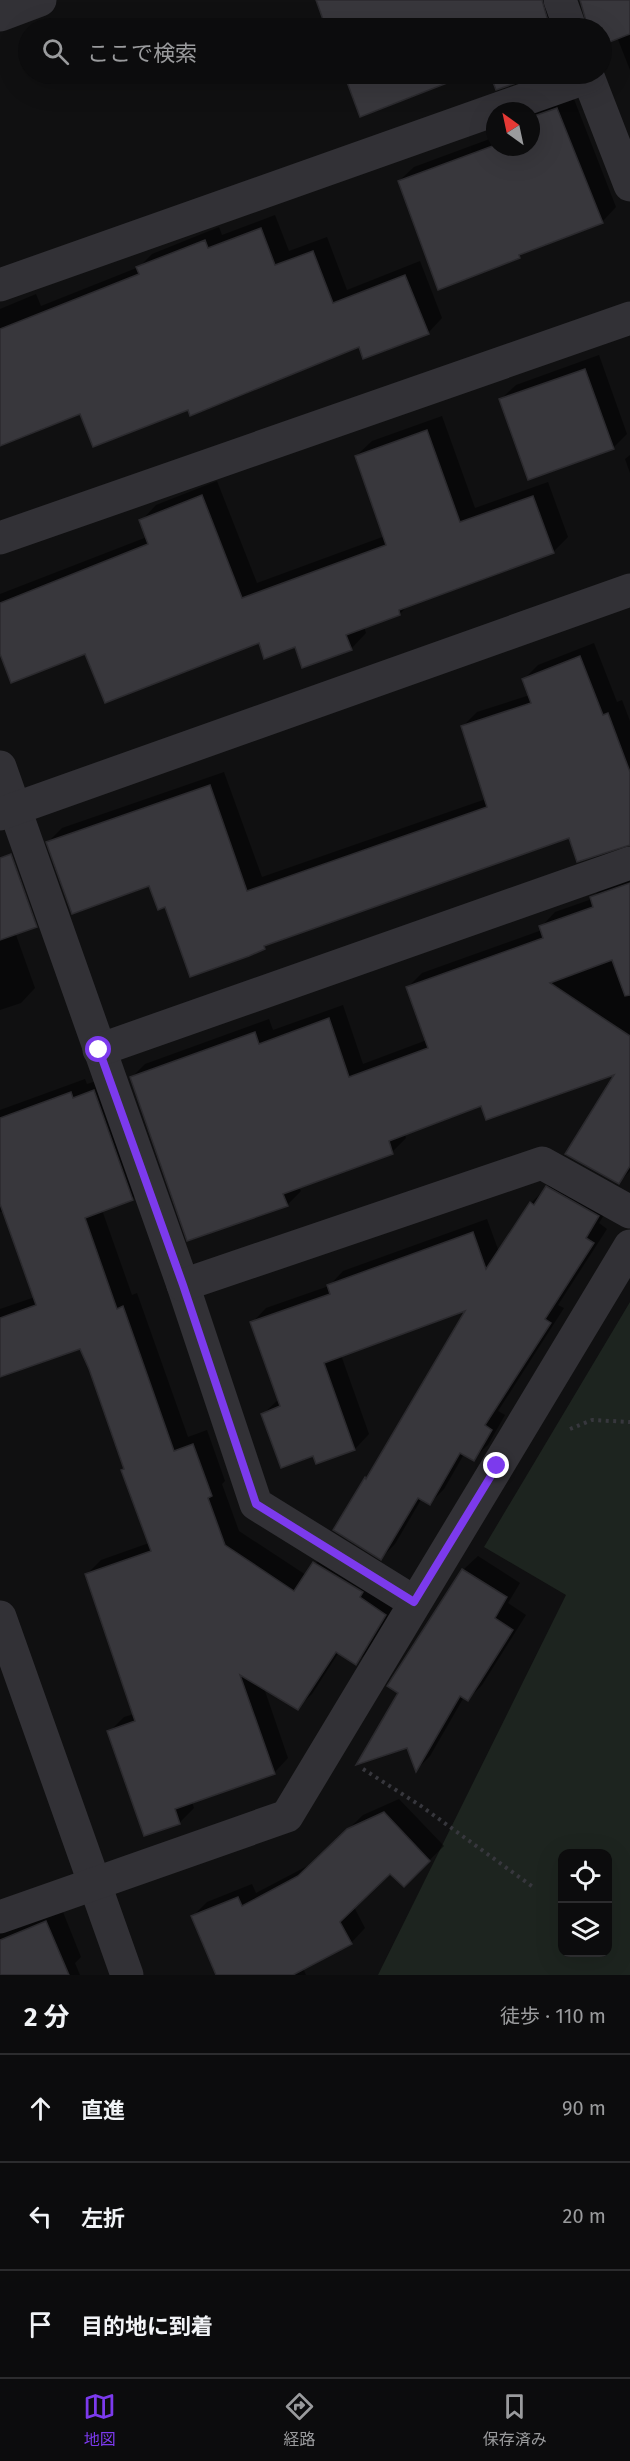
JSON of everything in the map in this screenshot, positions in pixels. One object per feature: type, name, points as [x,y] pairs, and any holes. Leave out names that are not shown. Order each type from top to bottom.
[{"type":"street","points":[[0,15],[39,0]]},
{"type":"street","points":[[560,0],[566,18]]},
{"type":"street","points":[[0,285],[562,84]]},
{"type":"street","points":[[591,84],[630,185]]},
{"type":"street","points":[[0,538],[630,318]]},
{"type":"street","points":[[7,812],[630,590]]},
{"type":"street","points":[[0,767],[7,812],[99,1050],[183,1285],[256,1504],[414,1602]]},
{"type":"street","points":[[99,1050],[630,863]]},
{"type":"street","points":[[183,1285],[542,1163],[630,1212]]},
{"type":"street","points":[[0,1917],[287,1816],[630,1246]]},
{"type":"street","points":[[0,1617],[127,1975]]},
{"type":"path","points":[[329,1748],[421,1806],[533,1887]]},
{"type":"shaded area","points":[[630,1302],[630,1975],[378,1975],[566,1595],[484,1547]]},
{"type":"building","points":[[316,0],[542,0],[547,18],[322,18]]},
{"type":"building","points":[[580,0],[630,0],[630,34],[612,41],[612,18],[585,18]]},
{"type":"building","points":[[348,84],[444,84],[360,117]]},
{"type":"building","points":[[494,84],[513,84],[496,90]]},
{"type":"building","points":[[557,108],[603,223],[519,255],[520,258],[438,290],[398,181],[486,148],[486,156],[540,156],[540,114]]},
{"type":"building","points":[[261,228],[275,265],[313,251],[333,303],[405,275],[429,334],[363,359],[359,347],[190,416],[188,410],[93,447],[80,414],[0,446],[0,329],[139,274],[136,267],[205,240],[208,248]]},
{"type":"building","points":[[585,369],[614,449],[528,480],[499,399]]},
{"type":"building","points":[[427,430],[460,522],[533,496],[554,553],[399,610],[400,615],[346,635],[352,650],[302,668],[295,647],[264,659],[259,643],[105,703],[85,654],[11,683],[0,654],[0,603],[148,544],[139,520],[202,495],[242,598],[386,545],[355,456]]},
{"type":"building","points":[[580,656],[603,715],[608,713],[630,772],[630,845],[577,862],[569,838],[264,946],[265,949],[249,956],[190,977],[165,907],[158,910],[149,886],[72,914],[46,842],[210,785],[247,891],[487,807],[461,726],[531,703],[522,679]]},
{"type":"building","points":[[11,854],[37,927],[0,940],[0,858]]},
{"type":"building","points":[[630,883],[630,995],[625,996],[612,960],[550,983],[630,1036],[630,1166],[619,1184],[565,1154],[614,1075],[486,1120],[481,1106],[389,1141],[393,1154],[283,1194],[288,1206],[187,1241],[130,1077],[255,1032],[259,1044],[329,1018],[349,1077],[428,1048],[406,987],[543,938],[539,926],[593,907],[590,897]]},
{"type":"building","points":[[94,1090],[133,1200],[85,1218],[117,1309],[123,1306],[174,1451],[193,1444],[212,1496],[208,1498],[225,1545],[294,1591],[313,1562],[363,1592],[360,1597],[386,1615],[356,1665],[336,1652],[298,1710],[240,1675],[275,1774],[175,1809],[180,1824],[144,1836],[107,1731],[135,1721],[85,1574],[151,1551],[121,1470],[124,1469],[89,1369],[80,1349],[0,1377],[0,1318],[36,1305],[0,1204],[0,1118],[71,1092],[73,1098]]},
{"type":"building","points":[[546,1186],[599,1216],[586,1238],[594,1243],[545,1319],[551,1323],[485,1425],[492,1430],[474,1461],[460,1453],[430,1505],[418,1498],[381,1560],[333,1530],[365,1477],[366,1479],[465,1311],[324,1363],[355,1450],[316,1464],[313,1456],[281,1468],[261,1414],[280,1406],[250,1322],[330,1294],[327,1285],[473,1232],[486,1269],[530,1202],[534,1205]]},
{"type":"building","points":[[462,1569],[507,1597],[495,1618],[513,1630],[468,1701],[460,1696],[416,1772],[407,1748],[356,1765],[398,1693],[387,1686]]},
{"type":"building","points":[[384,1812],[430,1861],[404,1887],[390,1874],[340,1922],[352,1944],[293,1975],[216,1975],[191,1916],[238,1897],[242,1906],[298,1876],[347,1829]]},
{"type":"building","points":[[46,1921],[69,1975],[0,1975],[0,1940]]},
{"type":"route","points":[[99,1050],[183,1285],[256,1504],[414,1602],[497,1466]]}]
